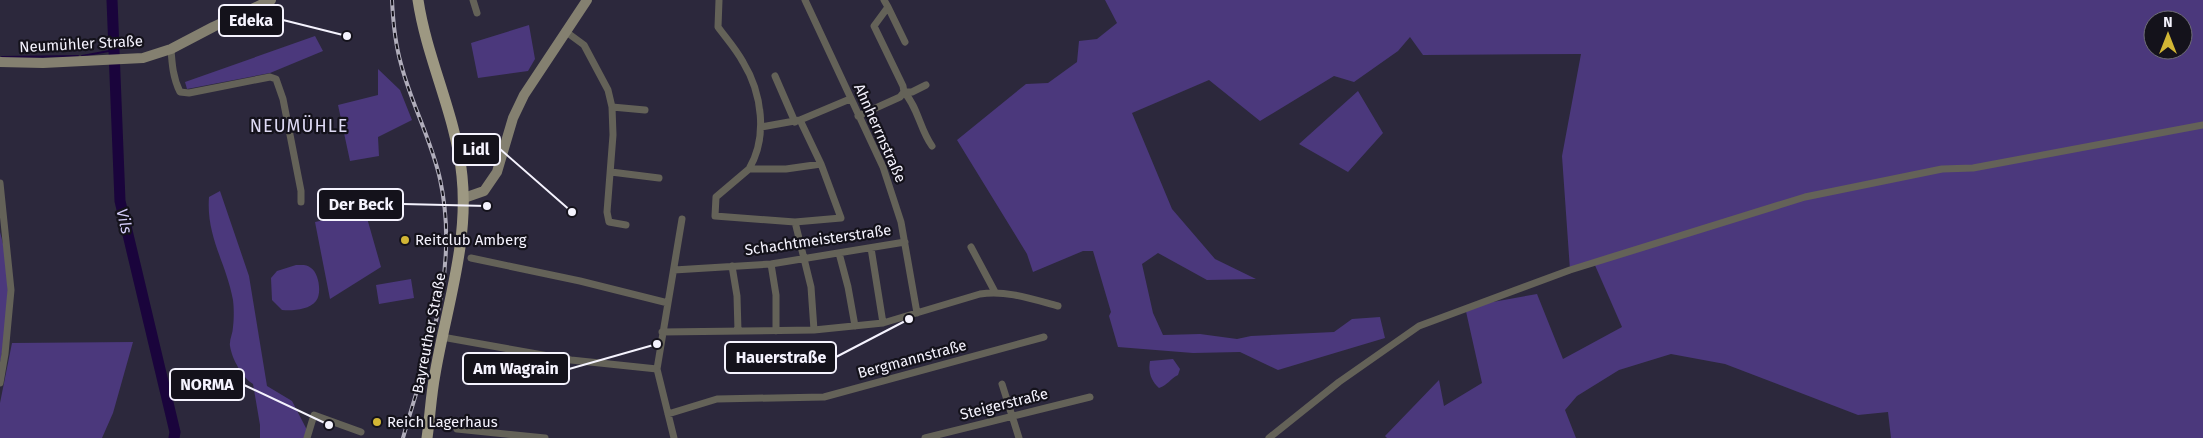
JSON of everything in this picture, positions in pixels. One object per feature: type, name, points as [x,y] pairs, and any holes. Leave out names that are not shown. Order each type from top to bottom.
[{"type":"main road","name":"Bayreuther Straße","points":[[418,0],[422,23],[455,132],[464,198],[458,262],[434,375],[427,438]]},
{"type":"street","name":"Neumühler Straße","points":[[0,62],[132,60],[171,49],[251,8],[272,0]]},
{"type":"street","points":[[473,0],[477,13]]},
{"type":"street","points":[[464,198],[484,191],[497,172],[513,118],[524,95],[587,0]]},
{"type":"street","points":[[719,0],[718,27],[743,62],[757,94],[761,127],[756,156],[749,169],[716,197],[714,216],[795,222],[841,218],[821,164],[775,76]]},
{"type":"street","name":"Ahnherrnstraße","points":[[805,0],[883,167],[901,222],[917,313]]},
{"type":"street","points":[[884,0],[905,42]]},
{"type":"street","points":[[888,7],[874,26],[925,136],[932,146]]},
{"type":"street","points":[[565,31],[584,45],[608,90],[612,107],[611,172],[607,212],[609,222],[626,225]]},
{"type":"street","points":[[171,49],[173,70],[180,92],[190,93],[270,77],[276,79],[284,99],[301,190],[301,202]]},
{"type":"street","points":[[904,92],[912,92],[926,86]]},
{"type":"street","points":[[858,116],[900,97],[904,92]]},
{"type":"street","points":[[761,127],[798,121],[850,99]]},
{"type":"street","points":[[612,107],[645,110]]},
{"type":"street","points":[[1269,438],[1297,415],[1419,326],[1542,280],[1650,244],[1805,197],[1942,169],[1973,168],[2203,126]]},
{"type":"street","points":[[749,169],[786,170],[821,164]]},
{"type":"street","points":[[611,172],[659,178]]},
{"type":"street","points":[[0,183],[11,290],[5,354],[0,383]]},
{"type":"street","points":[[674,438],[656,369],[682,219]]},
{"type":"street","points":[[795,222],[811,287],[814,330]]},
{"type":"street","name":"Schachtmeisterstraße","points":[[674,270],[771,264],[905,242]]},
{"type":"street","points":[[971,247],[994,292]]},
{"type":"street","points":[[871,248],[883,323]]},
{"type":"street","points":[[839,253],[855,326]]},
{"type":"street","points":[[471,258],[580,281],[668,303]]},
{"type":"street","points":[[771,264],[776,295],[776,331]]},
{"type":"street","points":[[732,266],[737,296],[738,331]]},
{"type":"street","points":[[662,332],[814,330],[883,323],[980,294],[994,292],[1012,294],[1058,306]]},
{"type":"street","points":[[442,337],[571,360],[656,369]]},
{"type":"street","name":"Bergmannstraße","points":[[668,414],[716,399],[824,397],[1044,337]]},
{"type":"street","points":[[1002,384],[1019,438]]},
{"type":"street","name":"Steigerstraße","points":[[925,438],[1090,397]]},
{"type":"street","points":[[307,438],[314,415],[361,432]]},
{"type":"street","points":[[457,429],[545,438]]},
{"type":"shaded area","points":[[1105,0],[2203,0],[2203,438],[1891,438],[1888,412],[1858,415],[1725,364],[1671,354],[1619,370],[1577,396],[1565,410],[1576,438],[1387,438],[1385,436],[1439,380],[1444,406],[1482,383],[1465,307],[1537,294],[1563,359],[1622,327],[1594,263],[1570,270],[1562,156],[1581,54],[1423,55],[1410,37],[1398,51],[1354,82],[1334,76],[1260,121],[1209,80],[1132,113],[1172,209],[1215,259],[1256,279],[1207,280],[1158,253],[1142,264],[1153,313],[1163,335],[1200,334],[1237,339],[1251,336],[1334,332],[1352,319],[1380,317],[1385,338],[1278,370],[1240,352],[1193,353],[1118,347],[1109,316],[1111,312],[1093,251],[1083,251],[1033,272],[1027,254],[957,140],[1026,84],[1048,83],[1077,62],[1079,41],[1097,39],[1117,23]]},
{"type":"shaded area","points":[[529,25],[535,59],[528,71],[478,78],[471,43]]},
{"type":"shaded area","points":[[315,36],[323,51],[270,73],[187,89],[185,82]]},
{"type":"shaded area","points":[[378,69],[400,90],[412,120],[378,137],[379,156],[350,161],[338,105],[378,95]]},
{"type":"shaded area","points":[[1358,91],[1383,133],[1348,172],[1299,144]]},
{"type":"shaded area","points":[[220,191],[249,276],[267,386],[292,401],[307,430],[304,438],[260,438],[260,425],[253,384],[238,367],[230,346],[234,321],[233,300],[210,225],[209,197]]},
{"type":"shaded area","points":[[365,211],[381,267],[330,299],[315,222]]},
{"type":"shaded area","points":[[0,232],[7,266],[8,298],[0,365]]},
{"type":"shaded area","points":[[296,265],[308,266],[316,274],[319,284],[318,298],[313,304],[305,308],[282,310],[272,300],[271,278],[277,271]]},
{"type":"shaded area","points":[[411,279],[414,298],[379,304],[376,285]]},
{"type":"shaded area","points":[[133,342],[113,413],[102,438],[0,438],[0,403],[12,343]]},
{"type":"shaded area","points":[[1173,359],[1180,369],[1178,375],[1159,388],[1151,376],[1149,369],[1150,361]]},
{"type":"waterway","name":"Vils","points":[[112,0],[120,201],[175,432],[174,438]]},
{"type":"waterway","points":[[82,56],[114,50]]},
{"type":"waterway","points":[[2,57],[78,56]]},
{"type":"railway","points":[[392,0],[397,48],[401,64],[432,150],[440,179],[445,213],[446,246],[444,278],[431,342],[403,438]]},
{"type":"place","name":"Edeka","points":[[347,36]]},
{"type":"place","name":"Der Beck","points":[[487,206]]},
{"type":"place","name":"Lidl","points":[[572,212]]},
{"type":"place","name":"Reitclub Amberg","points":[[405,240]]},
{"type":"place","name":"Hauerstraße","points":[[909,319]]},
{"type":"place","name":"Am Wagrain","points":[[657,344]]},
{"type":"place","name":"Reich Lagerhaus","points":[[377,422]]},
{"type":"place","name":"NORMA","points":[[329,425]]},
{"type":"district","name":"NEUMÜHLE","points":[[299,126]]}]
